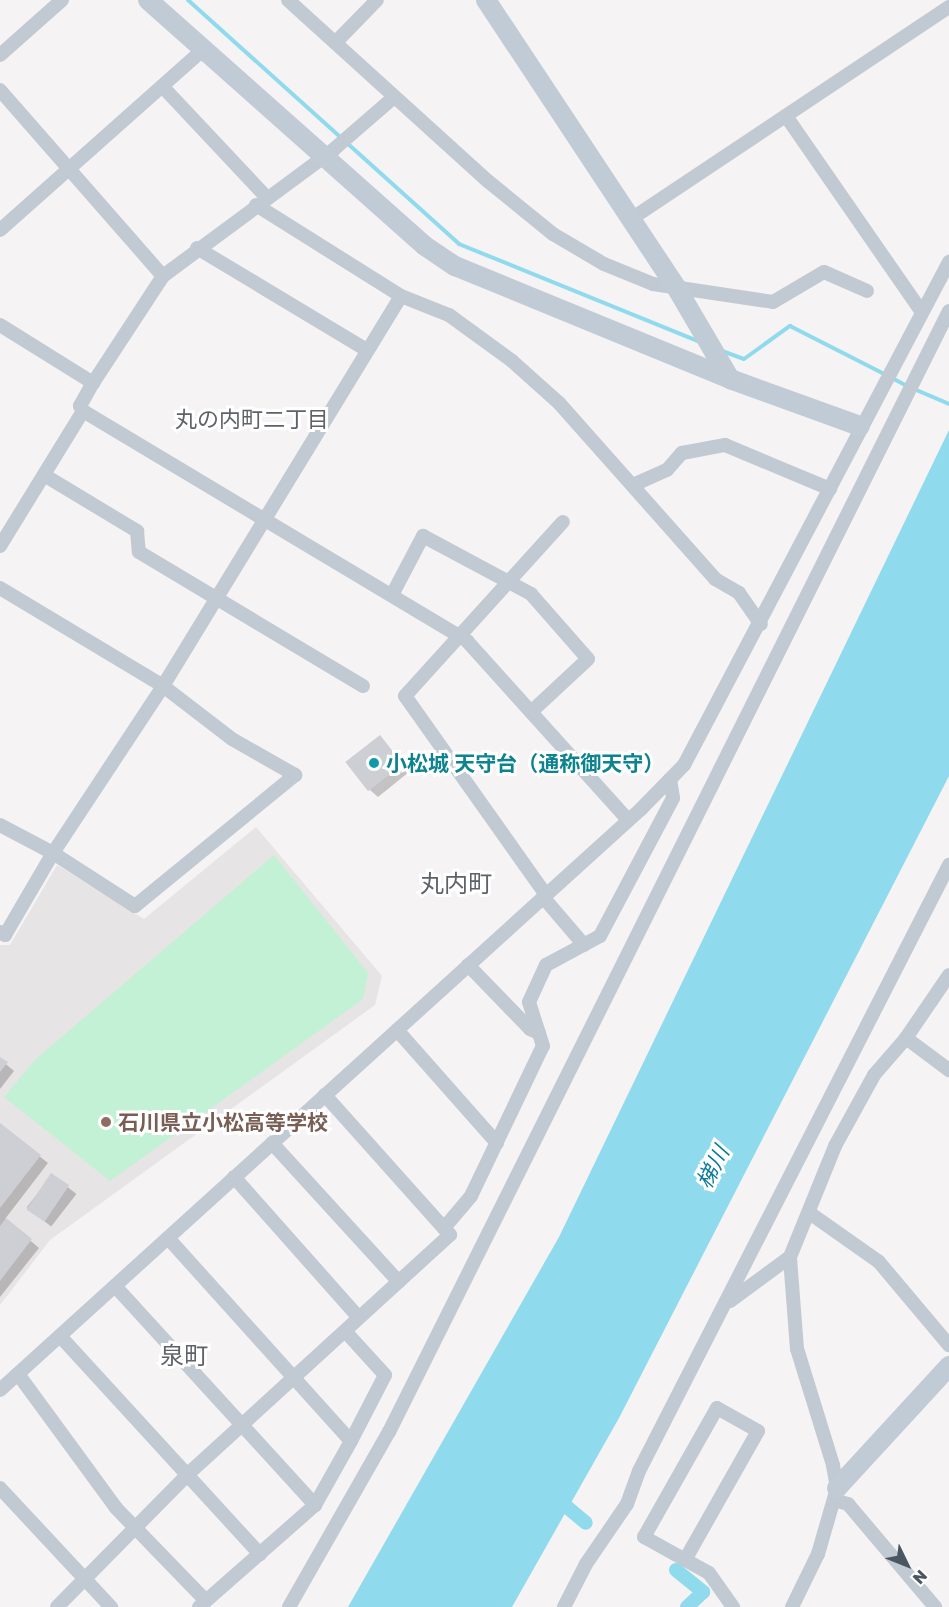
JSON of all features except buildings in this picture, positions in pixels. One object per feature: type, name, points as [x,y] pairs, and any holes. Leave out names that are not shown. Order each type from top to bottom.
[{"type":"street","points":[[0,54],[62,0]]},
{"type":"street","points":[[148,0],[328,153],[425,246],[455,266],[730,379],[860,426]]},
{"type":"street","points":[[288,0],[337,41],[393,98],[553,234],[604,264],[681,296],[773,302],[824,272],[867,291]]},
{"type":"street","points":[[337,41],[377,0]]},
{"type":"street","points":[[486,0],[681,296],[730,379]]},
{"type":"street","points":[[631,219],[949,7]]},
{"type":"street","points":[[0,230],[205,48]]},
{"type":"street","points":[[162,86],[262,202],[401,296],[449,315],[512,361],[559,403],[715,579],[739,593],[761,624]]},
{"type":"street","points":[[0,90],[70,167],[163,276]]},
{"type":"street","points":[[393,98],[328,153],[197,248],[163,276],[80,406],[83,411],[460,636],[628,820]]},
{"type":"street","points":[[786,116],[921,311]]},
{"type":"street","points":[[197,248],[367,350]]},
{"type":"street","points":[[0,1390],[628,820],[684,765],[761,624],[860,426],[949,262]]},
{"type":"street","points":[[0,932],[5,934],[53,853],[163,686],[401,296]]},
{"type":"street","points":[[289,1607],[389,1432],[486,1242],[949,311]]},
{"type":"street","points":[[0,325],[93,383]]},
{"type":"street","points":[[2,540],[83,411]]},
{"type":"street","points":[[633,485],[667,470],[682,453],[725,445],[830,489]]},
{"type":"street","points":[[44,475],[137,531],[139,552],[363,686]]},
{"type":"street","points":[[563,522],[405,696],[544,896],[584,945]]},
{"type":"street","points":[[392,596],[423,536],[531,594],[588,659],[531,712]]},
{"type":"street","points":[[0,588],[163,686],[232,739],[295,775],[135,906],[53,853],[0,825]]},
{"type":"street","points":[[444,1228],[471,1196],[543,1046],[529,1002],[546,965],[600,936],[673,798],[670,779]]},
{"type":"street","points":[[564,1607],[586,1564],[627,1504],[639,1471],[728,1303],[949,865]]},
{"type":"street","points":[[468,965],[539,1033]]},
{"type":"street","points":[[728,1303],[790,1257],[811,1214],[841,1136],[874,1075],[906,1038],[949,975]]},
{"type":"street","points":[[397,1030],[497,1143]]},
{"type":"street","points":[[906,1038],[949,1070]]},
{"type":"street","points":[[57,1607],[188,1474],[450,1235],[325,1095]]},
{"type":"street","points":[[272,1143],[399,1282]]},
{"type":"street","points":[[234,1177],[359,1318]]},
{"type":"street","points":[[811,1214],[879,1262],[949,1345]]},
{"type":"street","points":[[168,1238],[351,1440]]},
{"type":"street","points":[[790,1257],[797,1349],[833,1465],[835,1494],[818,1554],[792,1607]]},
{"type":"street","points":[[114,1286],[315,1504]]},
{"type":"street","points":[[18,1374],[134,1530],[203,1604],[315,1504],[385,1375],[345,1331]]},
{"type":"street","points":[[60,1336],[260,1554]]},
{"type":"street","points":[[835,1494],[949,1366]]},
{"type":"street","points":[[685,1560],[758,1431],[717,1408],[644,1537],[685,1560],[709,1573],[733,1607]]},
{"type":"street","points":[[0,1488],[111,1607]]},
{"type":"street","points":[[835,1494],[848,1504],[935,1607]]},
{"type":"shaded area","name":"石川県立小松高等学校","points":[[256,827],[382,976],[375,1005],[50,1240],[0,1305],[0,945],[10,945],[57,865],[144,919]]},
{"type":"green space","points":[[274,855],[368,973],[363,999],[110,1181],[4,1097],[36,1059]]},
{"type":"water","name":"梯川","points":[[949,430],[949,776],[619,1418],[512,1607],[348,1607],[559,1237]]},
{"type":"waterway","points":[[188,0],[341,138]]},
{"type":"waterway","points":[[347,143],[459,244],[698,341]]},
{"type":"waterway","points":[[722,351],[744,359],[790,326],[886,375]]},
{"type":"waterway","points":[[892,378],[907,386]]},
{"type":"waterway","points":[[914,389],[949,404]]},
{"type":"waterway","points":[[555,1497],[586,1523]]},
{"type":"waterway","points":[[676,1570],[703,1592],[687,1607]]},
{"type":"place","name":"小松城 天守台（通称御天守）","points":[[374,763]]},
{"type":"place","name":"石川県立小松高等学校","points":[[106,1122]]},
{"type":"district","name":"丸の内町二丁目","points":[[252,419]]},
{"type":"district","name":"丸内町","points":[[456,883]]},
{"type":"district","name":"泉町","points":[[184,1355]]}]
